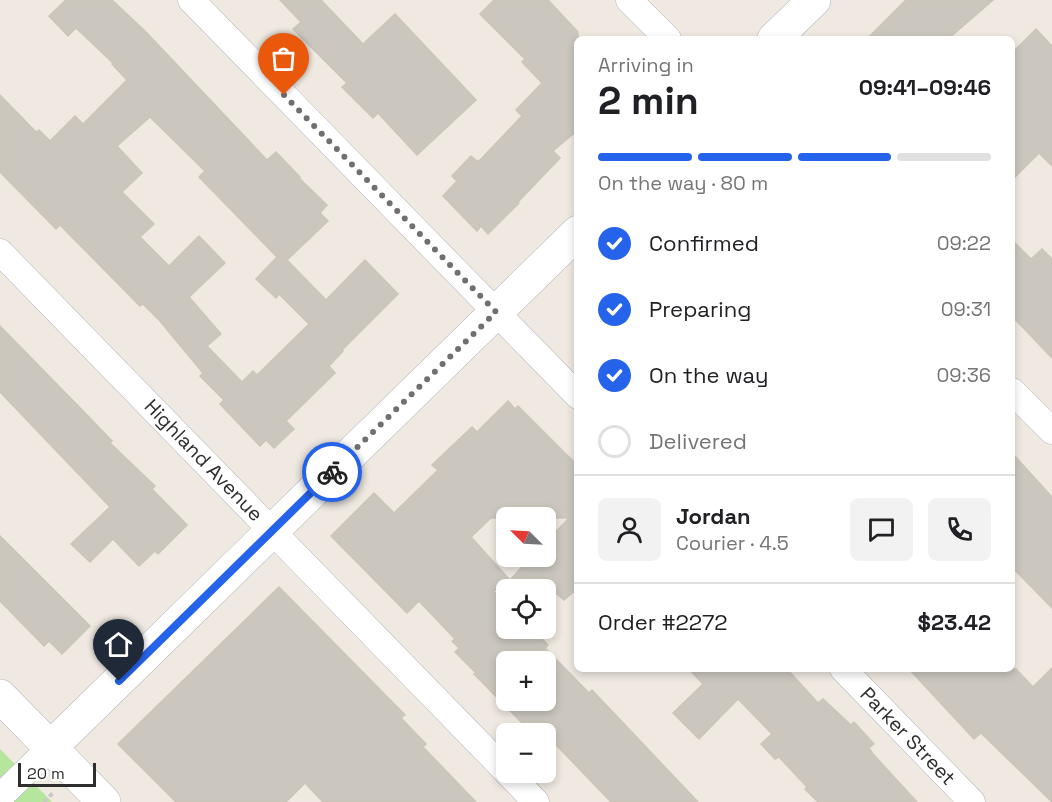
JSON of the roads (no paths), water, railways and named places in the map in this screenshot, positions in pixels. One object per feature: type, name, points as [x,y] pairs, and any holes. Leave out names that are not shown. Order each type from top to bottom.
[{"type":"street","points":[[191,0],[574,392]]},
{"type":"street","points":[[629,0],[665,36]]},
{"type":"street","points":[[777,36],[814,0]]},
{"type":"street","points":[[0,796],[574,236]]},
{"type":"street","name":"Highland Avenue","points":[[0,252],[496,761]]},
{"type":"street","points":[[1015,394],[1052,432]]},
{"type":"street","name":"Parker Street","points":[[846,672],[972,802]]},
{"type":"street","points":[[0,696],[104,802]]},
{"type":"street","name":"Highland Avenue","points":[[518,783],[536,802]]}]
